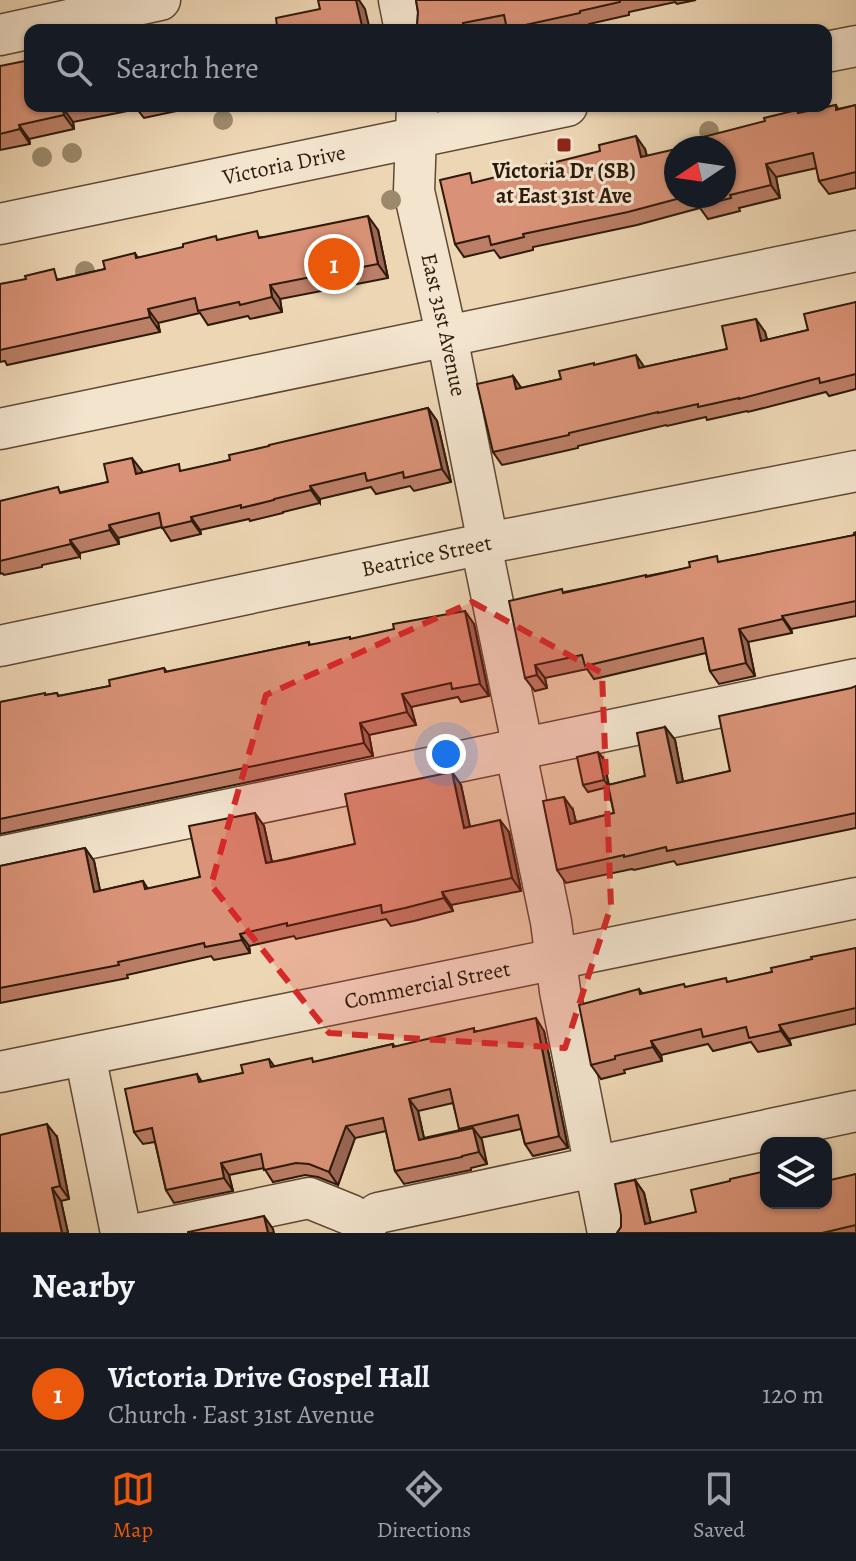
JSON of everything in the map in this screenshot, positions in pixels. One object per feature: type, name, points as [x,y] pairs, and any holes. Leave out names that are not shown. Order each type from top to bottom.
[{"type":"street","points":[[50,24],[160,0]]},
{"type":"street","points":[[399,0],[404,24]]},
{"type":"street","points":[[0,35],[24,30]]},
{"type":"street","points":[[832,51],[856,46]]},
{"type":"street","name":"Victoria Drive","points":[[0,224],[416,122],[510,112]]},
{"type":"street","name":"East 31st Avenue","points":[[416,122],[414,191],[447,337],[520,734],[519,768],[551,922],[560,991],[608,1233]]},
{"type":"street","points":[[0,429],[856,251]]},
{"type":"street","name":"Beatrice Street","points":[[0,646],[484,544],[856,471]]},
{"type":"street","points":[[0,857],[856,679]]},
{"type":"street","name":"Commercial Street","points":[[0,1072],[856,898]]},
{"type":"street","points":[[85,1055],[121,1233]]},
{"type":"street","points":[[142,1233],[309,1198],[351,1215],[363,1229],[378,1213],[856,1111]]},
{"type":"highlighted area","points":[[472,602],[602,673],[611,906],[565,1048],[329,1033],[211,885],[266,695]]},
{"type":"building","points":[[318,0],[356,0],[362,24],[277,24],[276,18],[320,9]]},
{"type":"building","points":[[416,0],[620,0],[530,24],[506,24],[504,15],[463,24],[417,24]]},
{"type":"building","points":[[24,61],[24,112],[64,112],[64,115],[19,125],[20,129],[0,134],[0,66]]},
{"type":"building","points":[[836,105],[836,110],[856,105],[856,172],[819,181],[813,153],[766,164],[771,185],[736,194],[736,136],[707,136],[789,112],[832,112],[832,106]]},
{"type":"building","points":[[636,136],[641,157],[664,152],[664,202],[523,234],[524,237],[491,245],[489,236],[455,244],[440,180],[470,173],[472,183],[600,151],[599,145]]},
{"type":"building","points":[[368,216],[378,264],[270,285],[272,297],[240,305],[239,302],[198,311],[195,298],[148,309],[150,317],[0,350],[0,284],[54,269],[57,280],[105,269],[103,261],[135,253],[136,258],[216,236],[217,240],[257,231],[259,238]]},
{"type":"building","points":[[856,302],[856,374],[820,383],[819,378],[739,399],[658,412],[493,452],[477,384],[513,376],[516,389],[561,379],[559,371],[636,355],[639,368],[727,349],[722,326],[756,319],[761,341],[808,330],[804,314]]},
{"type":"building","points":[[428,408],[442,469],[404,478],[403,472],[367,481],[365,473],[310,486],[311,490],[274,500],[191,517],[192,521],[162,528],[159,513],[109,525],[110,530],[70,540],[71,544],[0,561],[0,501],[58,487],[60,493],[108,482],[104,464],[132,458],[136,474],[179,464],[180,471],[230,460],[229,455]]},
{"type":"building","points":[[856,532],[856,601],[782,616],[783,619],[739,629],[746,663],[710,671],[703,638],[585,666],[582,655],[535,665],[537,675],[525,678],[509,601],[562,589],[563,593],[646,577],[690,567],[689,562],[717,556],[718,562],[855,535]]},
{"type":"building","points":[[465,611],[480,684],[452,689],[451,683],[402,694],[407,712],[360,723],[364,743],[0,819],[0,702],[45,693],[57,693],[58,696],[110,686],[109,680],[164,668],[165,672],[309,642],[309,645],[350,639],[394,629],[393,624]]},
{"type":"building","points":[[856,686],[856,813],[557,870],[543,801],[564,797],[570,824],[614,813],[608,785],[645,776],[637,733],[665,727],[677,783],[730,771],[719,716]]},
{"type":"building","points":[[598,752],[604,780],[583,785],[577,757]]},
{"type":"building","points":[[452,772],[464,828],[500,820],[512,878],[442,892],[444,898],[382,913],[381,905],[287,926],[287,923],[240,934],[242,940],[205,947],[204,943],[118,962],[119,965],[0,988],[0,866],[85,848],[94,892],[143,881],[145,889],[200,877],[189,826],[255,813],[266,863],[288,859],[355,844],[345,794]]},
{"type":"building","points":[[856,948],[856,1008],[779,1025],[781,1031],[749,1038],[746,1027],[703,1037],[701,1029],[651,1041],[653,1047],[591,1065],[579,1005],[639,989],[640,994],[726,978],[727,982],[772,972],[771,968],[811,957]]},
{"type":"building","points":[[536,1018],[559,1136],[556,1137],[525,1144],[518,1115],[459,1129],[450,1089],[409,1099],[419,1140],[473,1128],[479,1152],[395,1171],[383,1118],[346,1126],[329,1172],[309,1164],[296,1163],[264,1170],[261,1154],[221,1163],[224,1178],[166,1190],[152,1128],[134,1132],[125,1089],[197,1074],[199,1082],[243,1073],[241,1065],[269,1059],[271,1067],[312,1058],[313,1062]]},
{"type":"building","points":[[47,1124],[60,1186],[52,1188],[62,1233],[0,1233],[0,1135]]},
{"type":"building","points":[[760,1172],[760,1209],[832,1209],[832,1180],[856,1174],[856,1225],[822,1233],[617,1233],[621,1227],[621,1215],[615,1184],[635,1180],[645,1224],[696,1212],[691,1190]]},
{"type":"building","points":[[264,1216],[268,1233],[188,1233],[188,1232]]},
{"type":"place","name":"Victoria Dr (SB) at East 31st Ave","points":[[564,145]]},
{"type":"place","name":"Victoria Drive Gospel Hall","points":[[334,264]]}]
